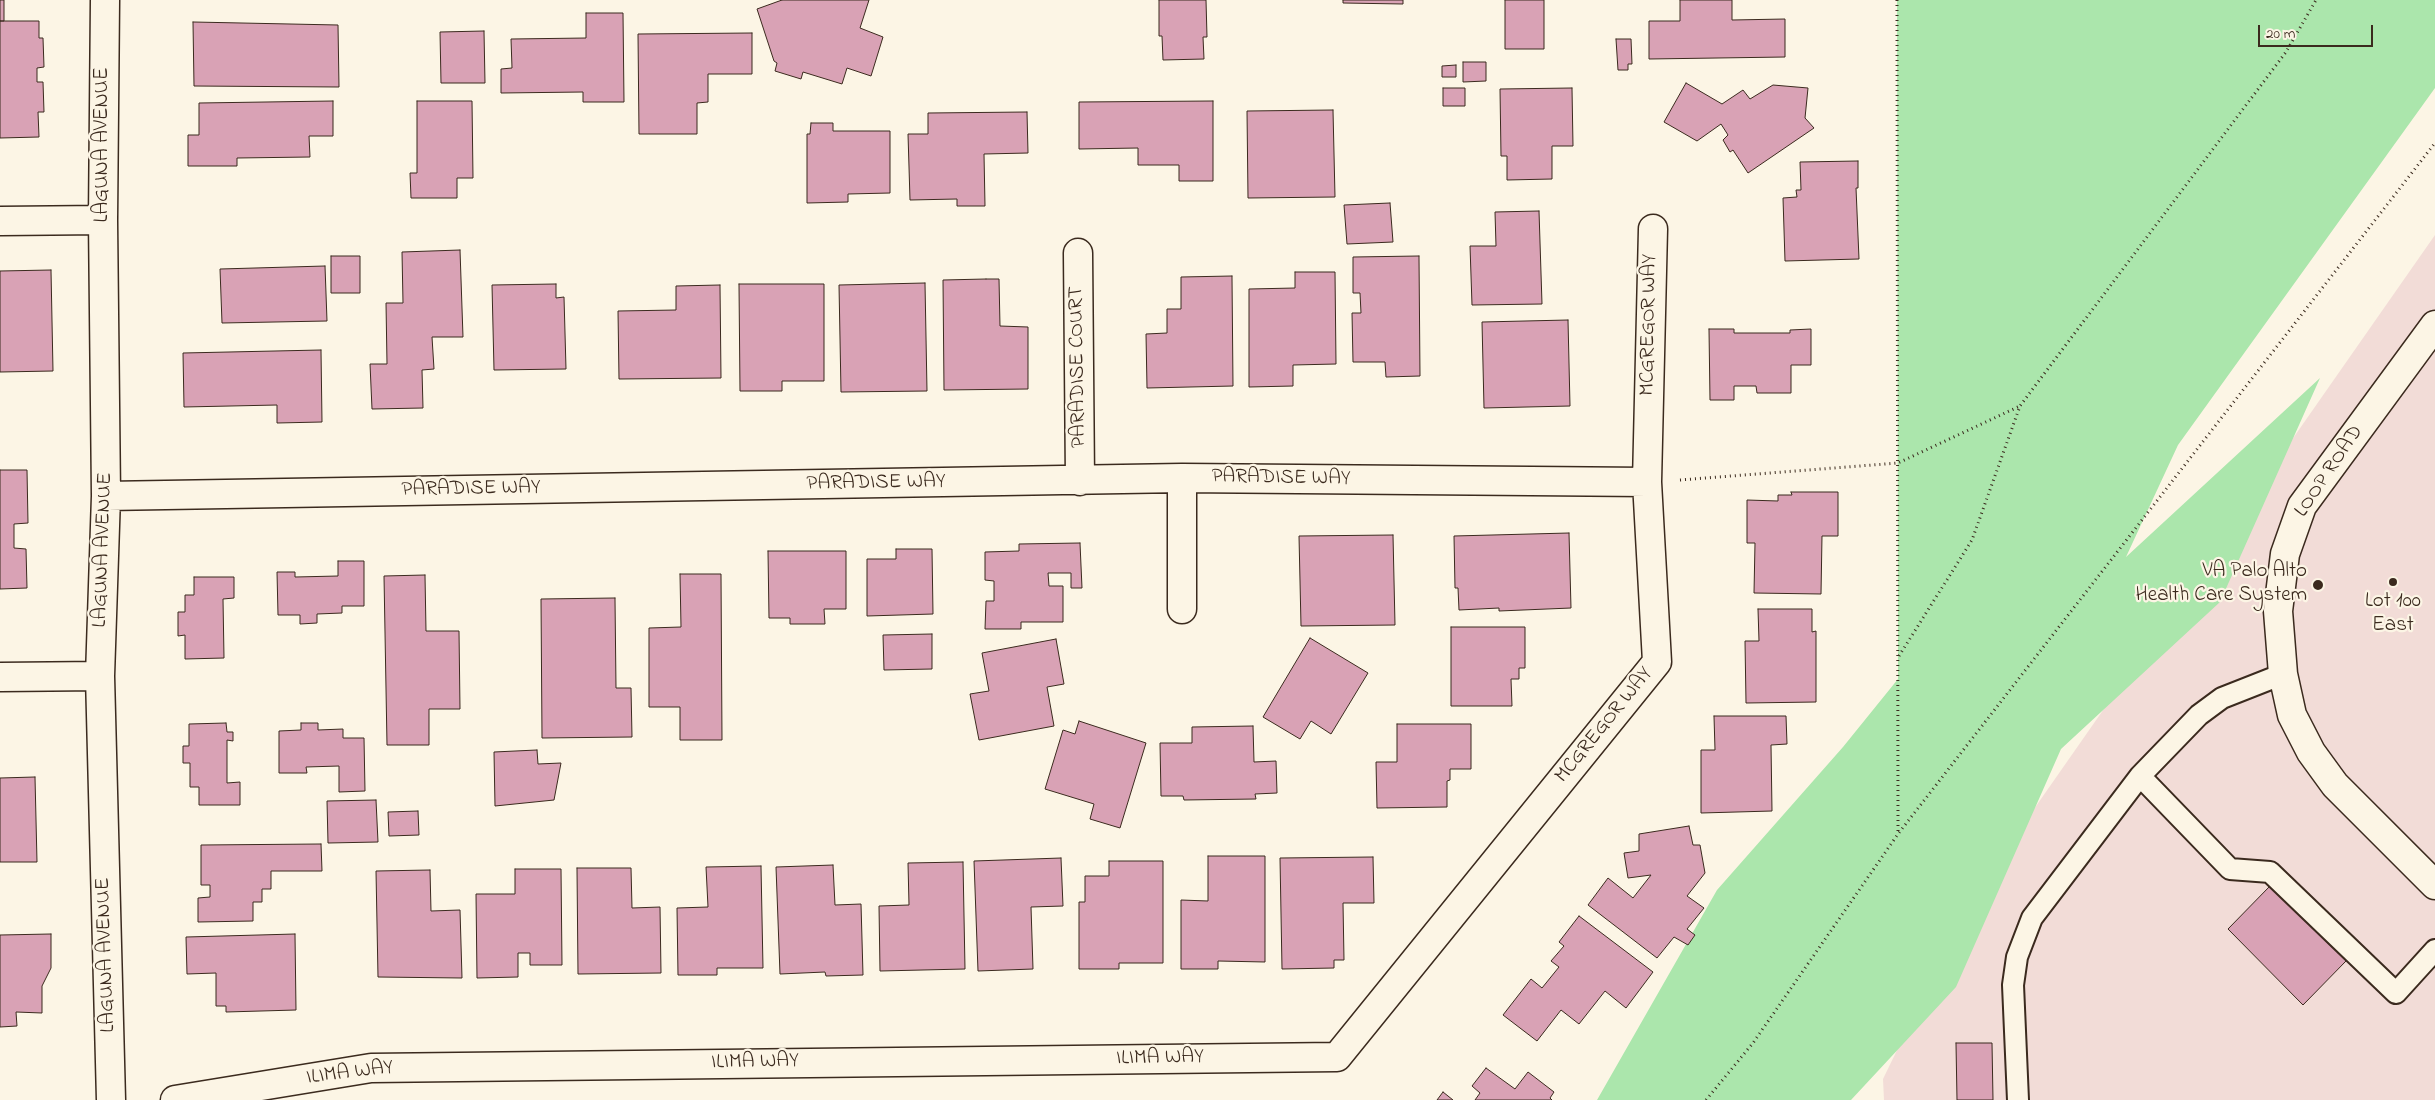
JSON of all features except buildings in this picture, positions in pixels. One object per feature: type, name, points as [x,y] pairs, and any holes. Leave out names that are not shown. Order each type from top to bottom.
[{"type":"street","name":"LAGUNA AVENUE","points":[[105,0],[103,220],[106,496],[100,676],[111,1100]]},
{"type":"street","points":[[0,220],[103,220]]},
{"type":"street","name":"MCGREGOR WAY","points":[[1337,1057],[1657,662],[1646,482],[1653,228]]},
{"type":"street","name":"PARADISE COURT","points":[[1078,253],[1080,481]]},
{"type":"street","name":"LOOP ROAD","points":[[2435,325],[2302,506],[2285,554],[2278,612],[2283,674],[2292,715],[2311,752],[2335,785],[2435,885]]},
{"type":"street","points":[[1182,478],[1182,609]]},
{"type":"street","name":"PARADISE WAY","points":[[106,496],[1182,478],[1646,482]]},
{"type":"street","points":[[0,677],[100,676]]},
{"type":"street","name":"ILIMA WAY","points":[[175,1100],[370,1068],[1337,1057]]},
{"type":"lane","points":[[2018,1100],[2012,985],[2017,957],[2032,918],[2140,776],[2199,715],[2222,698],[2283,674]]},
{"type":"lane","points":[[2140,776],[2230,869],[2270,872],[2396,993],[2435,950]]},
{"type":"path","points":[[1897,0],[1898,834]]},
{"type":"path","points":[[1898,657],[1972,540],[2020,406],[2286,52],[2316,0]]},
{"type":"path","points":[[1706,1100],[1753,1043],[1898,834],[2435,143]]},
{"type":"path","points":[[1646,482],[1898,463],[2020,406]]},
{"type":"shaded area","name":"VA Palo Alto Health Care System","points":[[2435,235],[2435,1100],[1884,1100],[1883,1079],[1969,902]]},
{"type":"green space","points":[[1897,0],[2435,0],[2435,88],[2178,445],[2126,557],[2320,378],[2220,602],[2061,749],[1956,987],[1851,1100],[1597,1100],[1717,890],[1843,747],[1898,679]]},
{"type":"place","name":"Lot 100 East","points":[[2393,582]]},
{"type":"place","name":"VA Palo Alto Health Care System","points":[[2318,585]]}]
